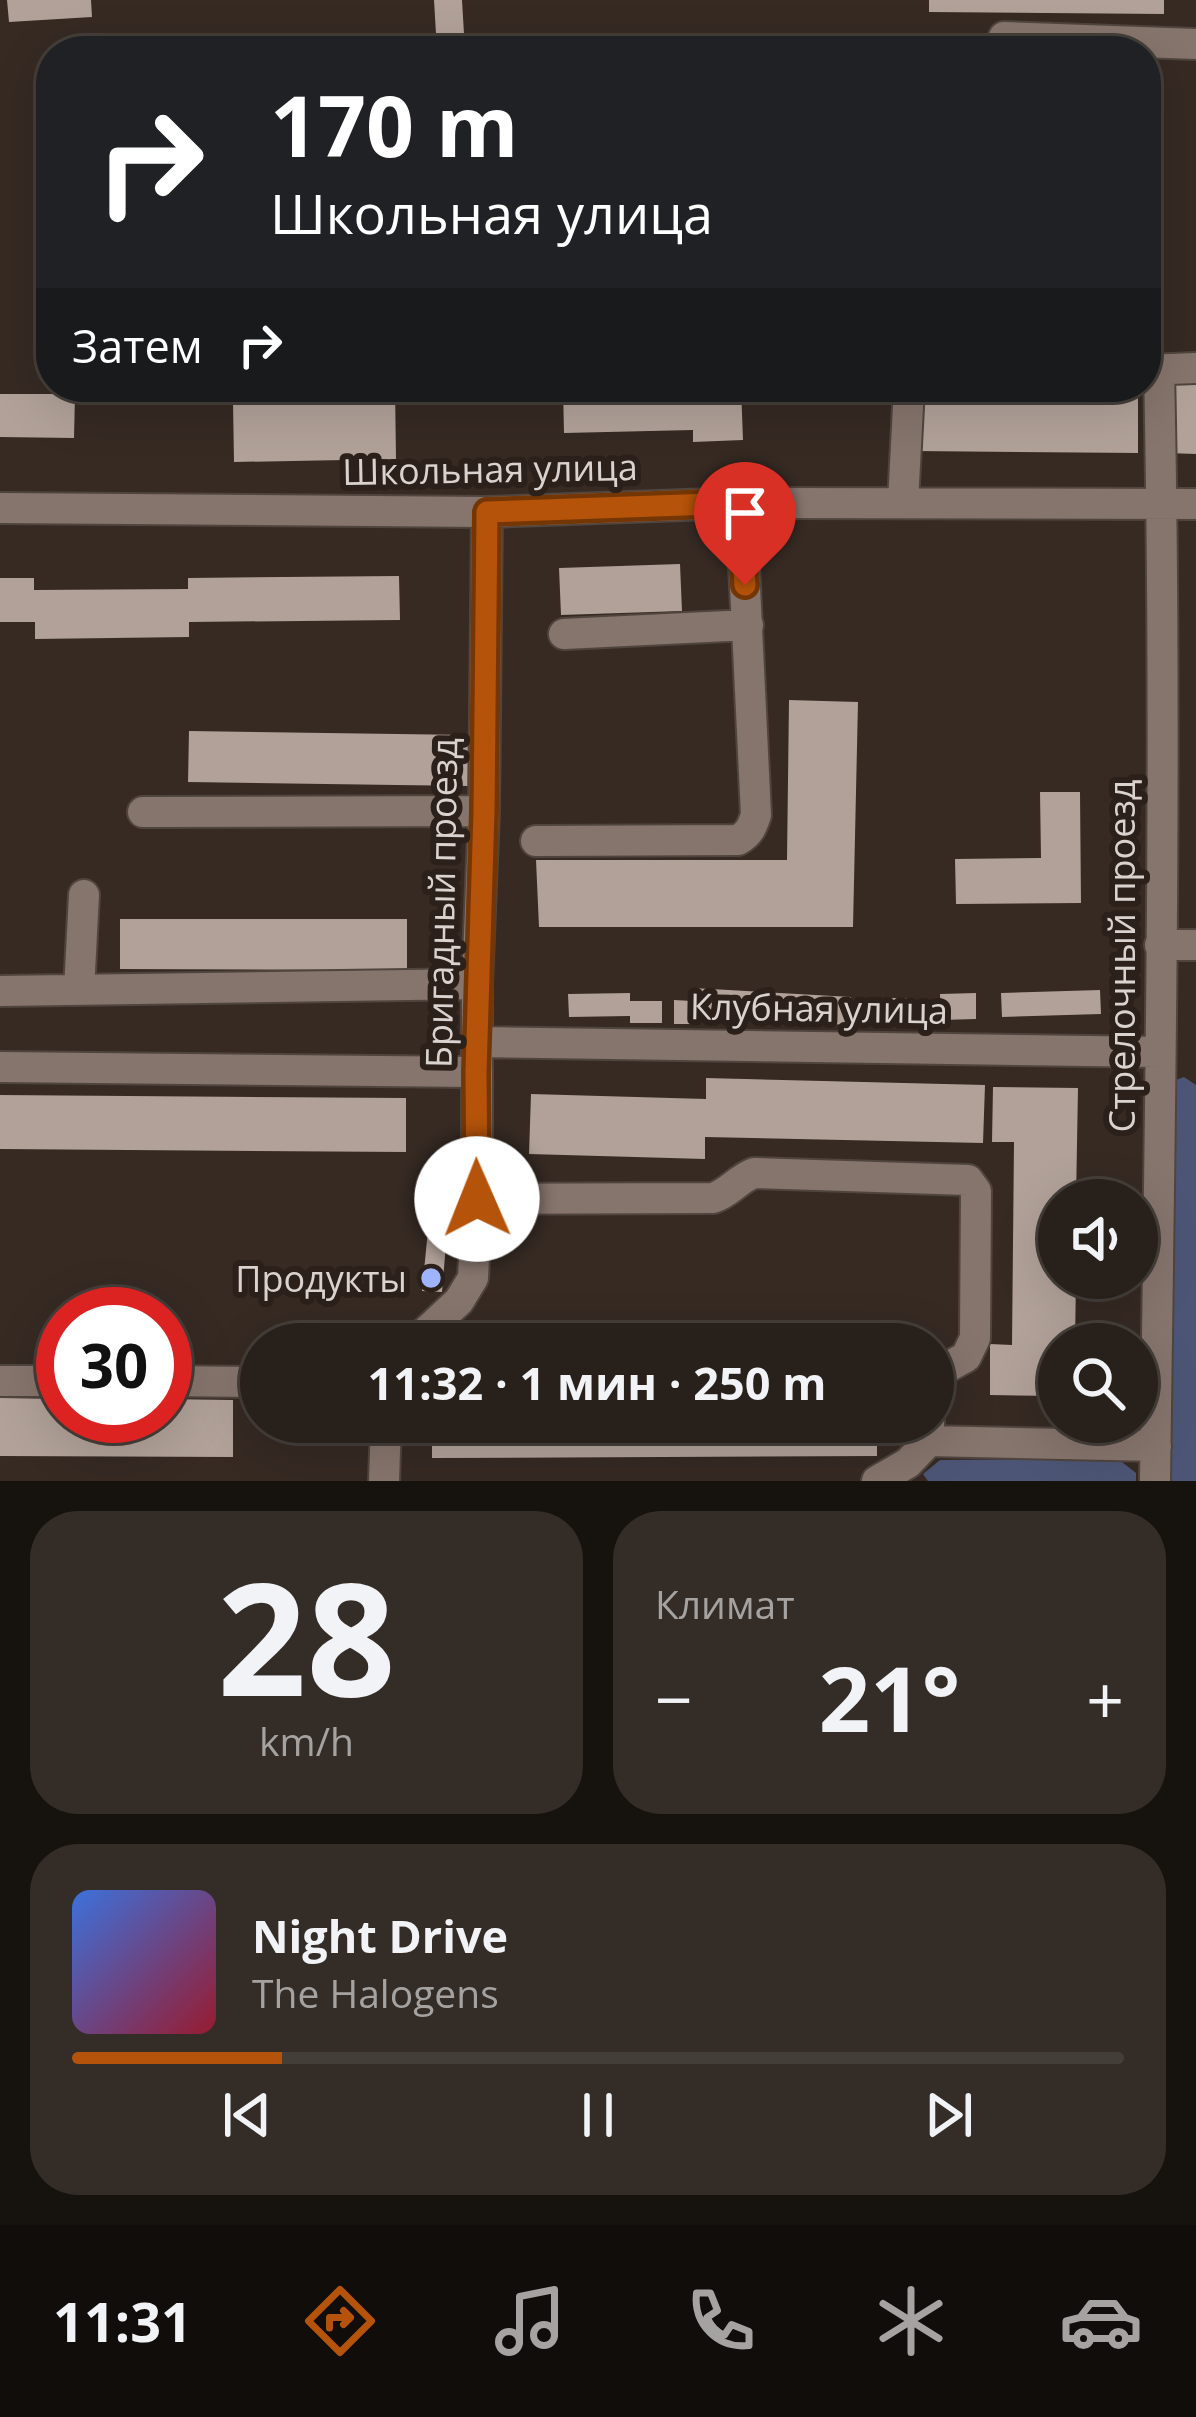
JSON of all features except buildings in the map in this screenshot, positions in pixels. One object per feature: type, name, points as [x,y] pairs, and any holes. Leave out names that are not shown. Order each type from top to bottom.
[{"type":"street","points":[[1161,43],[1196,44]]},
{"type":"street","points":[[1161,370],[1196,368]]},
{"type":"street","points":[[903,503],[908,402]]},
{"type":"street","name":"Стрелочный проезд","points":[[1154,402],[1162,504],[1155,1481]]},
{"type":"street","points":[[536,841],[738,840],[746,836],[756,815],[740,503]]},
{"type":"street","name":"Школьная улица","points":[[0,508],[487,512],[740,503],[1196,504]]},
{"type":"street","name":"Бригадный проезд","points":[[435,1323],[459,1301],[473,1278],[487,512]]},
{"type":"street","points":[[565,634],[748,625]]},
{"type":"street","points":[[143,812],[484,811]]},
{"type":"street","points":[[79,990],[84,895]]},
{"type":"street","points":[[1160,945],[1196,945]]},
{"type":"street","points":[[0,992],[477,984]]},
{"type":"street","name":"Клубная улица","points":[[0,1067],[1160,1052]]},
{"type":"street","points":[[477,1199],[713,1198],[754,1173],[968,1180],[976,1191],[975,1338],[966,1357],[954,1364]]},
{"type":"street","points":[[0,1381],[36,1381]]},
{"type":"street","points":[[192,1381],[240,1382]]},
{"type":"street","points":[[954,1433],[1156,1446]]},
{"type":"street","points":[[384,1481],[385,1443]]},
{"type":"street","points":[[877,1481],[908,1463],[921,1443]]},
{"type":"shaded area","points":[[1184,1077],[1196,1085],[1196,1481],[1167,1481],[1173,1081]]},
{"type":"shaded area","points":[[1118,1459],[1136,1473],[1136,1481],[928,1481],[923,1474],[940,1460]]},
{"type":"place","name":"Продукты","points":[[431,1278]]},
{"type":"route","points":[[477,1199],[487,512],[740,503],[745,585]]}]
